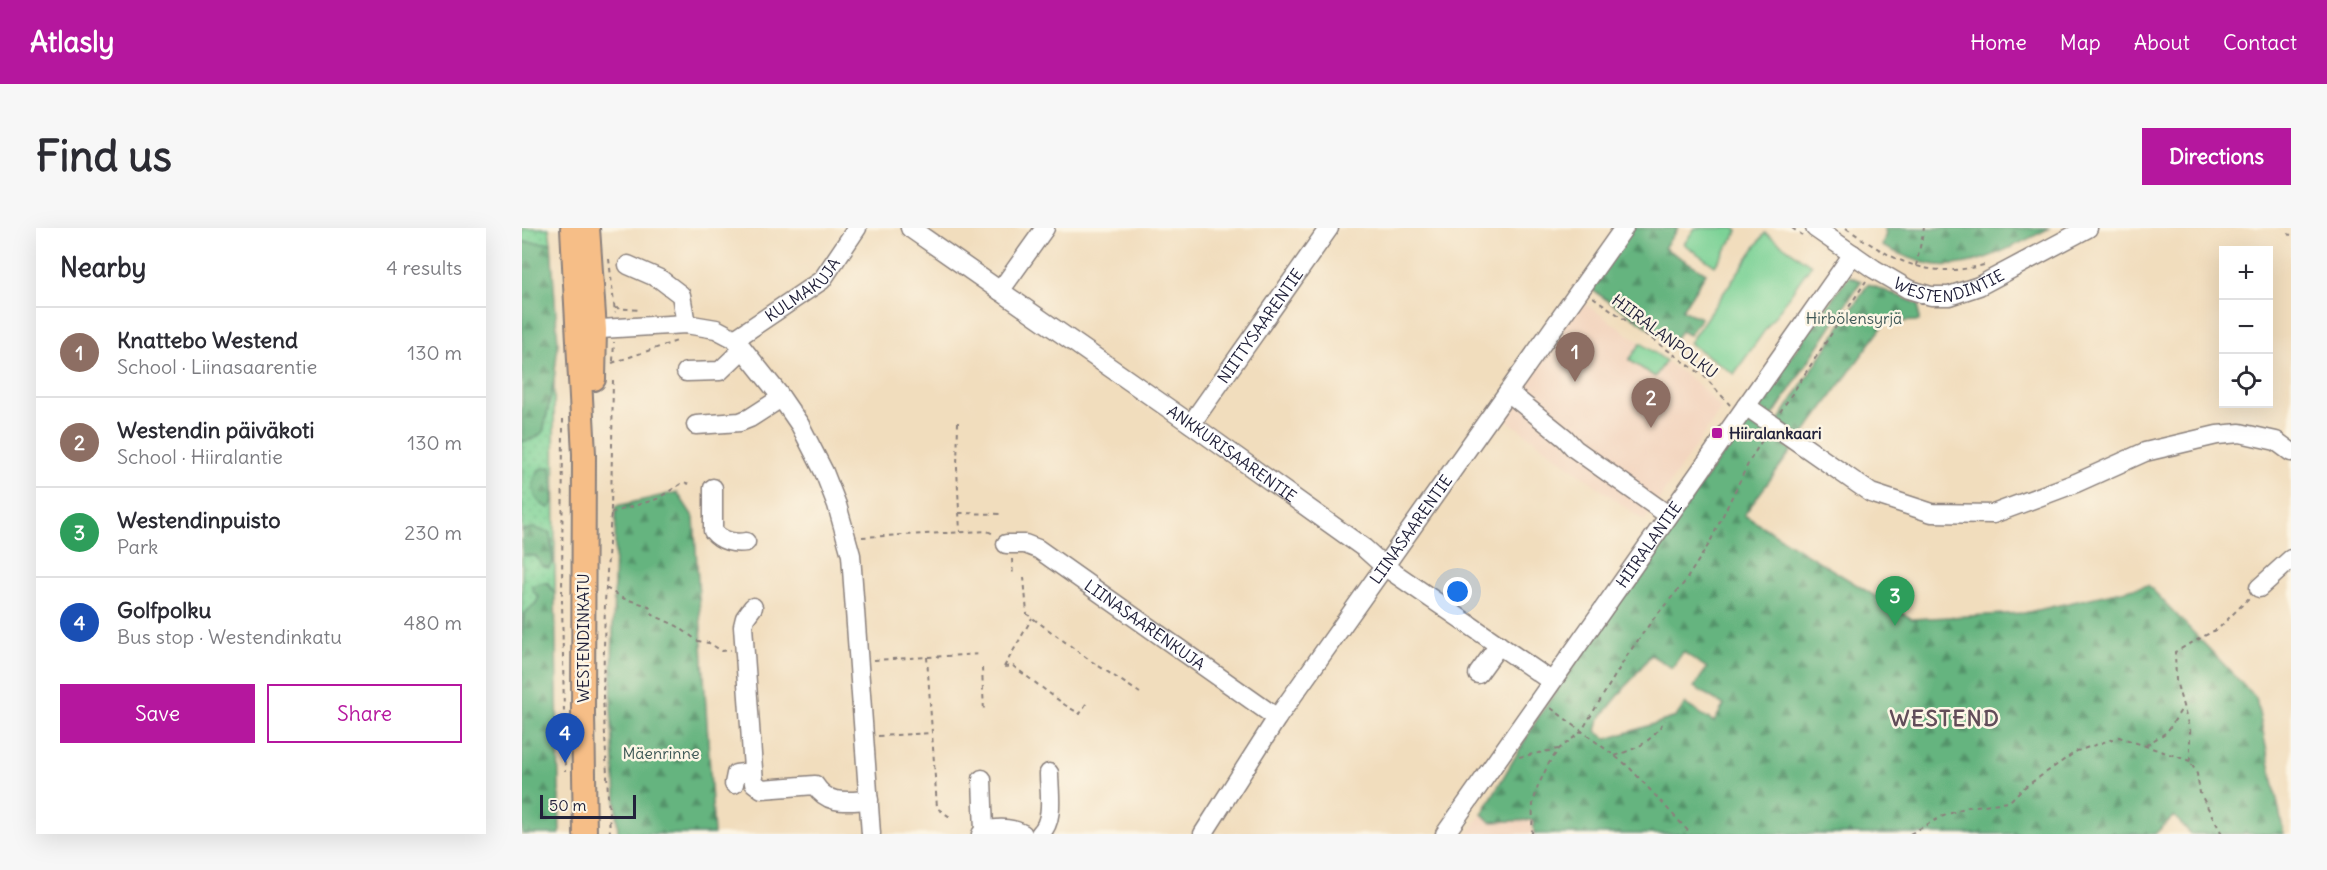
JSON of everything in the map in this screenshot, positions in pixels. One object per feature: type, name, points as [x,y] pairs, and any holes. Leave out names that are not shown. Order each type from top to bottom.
[{"type":"main road","name":"WESTENDINKATU","points":[[572,228],[596,330]]},
{"type":"main road","name":"WESTENDINKATU","points":[[587,830],[583,714],[584,454],[592,408],[596,330],[588,228]]},
{"type":"street","name":"KULMAKUJA","points":[[686,372],[720,371],[739,344],[822,280],[857,228]]},
{"type":"street","name":"ANKKURISAARENTIE","points":[[910,228],[1191,424],[1364,548],[1384,566],[1551,681]]},
{"type":"street","points":[[1000,291],[1045,228]]},
{"type":"street","name":"NIITTYSAARENTIE","points":[[1191,424],[1329,228]]},
{"type":"street","name":"LIINASAARENTIE","points":[[1203,834],[1277,718],[1624,228]]},
{"type":"street","name":"WESTENDINTIE","points":[[1815,228],[1874,269],[1908,289],[1931,296],[1949,296],[1979,286],[2088,228]]},
{"type":"street","name":"HIIRALANTIE","points":[[1455,830],[1551,681],[1853,254]]},
{"type":"street","points":[[628,265],[660,279],[681,295],[683,332]]},
{"type":"street","points":[[596,330],[683,332],[716,329],[739,344],[800,424],[824,472],[847,538],[855,587],[871,834]]},
{"type":"street","points":[[1508,392],[1575,448],[1668,515]]},
{"type":"street","points":[[696,425],[740,422],[781,398]]},
{"type":"street","points":[[1743,410],[1772,424],[1871,493],[1932,513],[1994,514],[2076,483],[2145,452],[2217,435],[2240,433],[2276,441],[2291,452]]},
{"type":"street","points":[[713,488],[713,531],[733,542],[746,542]]},
{"type":"street","name":"LIINASAARENKUJA","points":[[1006,544],[1025,544],[1038,549],[1277,718]]},
{"type":"street","points":[[2259,588],[2291,559]]},
{"type":"street","points":[[753,607],[749,610],[743,626],[754,783],[762,789],[816,785],[826,798],[845,802],[869,800]]},
{"type":"street","points":[[1478,674],[1499,645]]},
{"type":"street","points":[[734,784],[736,774],[752,772]]},
{"type":"street","points":[[1040,834],[1047,827],[1049,820],[1049,773]]},
{"type":"street","points":[[982,779],[982,833],[991,829],[1016,830],[1023,834]]},
{"type":"path","name":"WESTENDINTIE","points":[[1846,228],[1884,254],[1916,266],[1959,271],[1985,265]]},
{"type":"path","points":[[1916,266],[1924,228]]},
{"type":"path","points":[[608,251],[615,308],[596,330],[613,363],[683,332]]},
{"type":"path","points":[[1532,834],[1532,814],[1538,786],[1559,749],[1581,732],[1628,654],[1654,618],[1684,583],[1709,544],[1749,462],[1874,269]]},
{"type":"path","name":"HIIRALANPOLKU","points":[[1581,288],[1704,376],[1734,409],[1743,410]]},
{"type":"path","points":[[610,834],[603,696],[611,513],[613,375]]},
{"type":"path","points":[[564,411],[562,600],[566,774]]},
{"type":"path","points":[[958,422],[957,468],[960,532]]},
{"type":"path","points":[[611,513],[657,499],[684,482],[689,484]]},
{"type":"path","points":[[959,513],[1002,514]]},
{"type":"path","points":[[847,538],[987,531],[996,534],[1006,544]]},
{"type":"path","points":[[1024,577],[1027,614],[1091,661],[1140,693]]},
{"type":"path","points":[[606,588],[622,598],[649,606],[653,615],[698,641],[709,643],[722,651],[746,650]]},
{"type":"path","points":[[2222,834],[2199,793],[2197,774],[2190,761],[2190,731],[2176,681],[2175,652],[2219,628],[2259,588]]},
{"type":"path","points":[[1032,618],[1004,667],[1013,666],[1080,714],[1087,702]]},
{"type":"path","points":[[867,660],[981,654]]},
{"type":"path","points":[[927,657],[937,808],[950,817]]},
{"type":"path","points":[[982,668],[984,712]]},
{"type":"path","points":[[1539,699],[1628,766],[1691,834]]},
{"type":"path","points":[[2146,745],[2167,732],[2182,708]]},
{"type":"path","points":[[1615,756],[1641,746],[1654,736],[1665,720]]},
{"type":"path","points":[[872,737],[932,733]]},
{"type":"path","points":[[1910,834],[1941,817],[1967,807],[2009,802],[2022,789],[2077,751],[2119,737],[2190,761]]},
{"type":"path","points":[[1516,758],[1559,749]]},
{"type":"shaded area","points":[[1580,300],[1641,343],[1630,360],[1655,377],[1666,361],[1699,385],[1721,409],[1644,521],[1500,415]]},
{"type":"shaded area","points":[[1482,814],[1490,822],[1533,820],[1534,834],[1467,834]]},
{"type":"green space","points":[[522,228],[549,228],[551,243],[522,242]]},
{"type":"green space","points":[[1631,228],[1678,228],[1664,248],[1706,273],[1682,310],[1701,318],[1689,335],[1681,331],[1672,343],[1589,288]]},
{"type":"green space","points":[[1695,228],[1734,228],[1738,231],[1715,266],[1684,244]]},
{"type":"green space","points":[[1884,228],[2050,228],[1977,261],[1945,265],[1917,261],[1882,246],[1886,233]]},
{"type":"green space","points":[[1765,233],[1811,265],[1734,374],[1689,343]]},
{"type":"green space","points":[[522,242],[551,243],[558,343],[554,381],[543,432],[535,438],[522,442]]},
{"type":"green space","points":[[1849,276],[1861,281],[1772,417],[1756,405]]},
{"type":"green space","name":"Hirbölensyrjä","points":[[1868,284],[1919,304],[1919,321],[1886,322],[1801,438],[1778,421]]},
{"type":"green space","points":[[1641,343],[1666,361],[1655,377],[1629,360]]},
{"type":"green space","points":[[554,381],[555,594],[548,583],[536,603],[524,614],[522,634],[522,555],[536,556],[542,566],[553,563],[552,540],[524,530],[522,533],[522,442],[543,432]]},
{"type":"green space","points":[[1745,422],[1792,450],[1744,515],[1912,619],[2024,613],[2148,585],[2256,698],[2284,834],[2191,834],[2174,816],[2155,834],[1534,834],[1533,820],[1490,822],[1482,814],[1539,716]],"holes":[[[1683,652],[1707,668],[1694,687],[1724,705],[1714,722],[1685,704],[1676,717],[1607,739],[1596,731],[1599,720],[1651,655],[1672,668]]]},
{"type":"green space","points":[[551,467],[554,502],[549,508],[538,501],[533,486],[540,469]]},
{"type":"green space","name":"Mäenrinne","points":[[677,492],[694,518],[714,834],[618,834],[611,708],[616,506]]},
{"type":"green space","points":[[534,528],[550,533],[553,563],[549,568],[542,566],[536,556],[522,555],[522,533],[524,530]]},
{"type":"green space","points":[[548,583],[555,594],[560,834],[522,834],[522,634],[524,614],[539,597],[533,591],[532,586]]},
{"type":"place","name":"Knattebo Westend","points":[[1575,382]]},
{"type":"place","name":"Westendin päiväkoti","points":[[1651,428]]},
{"type":"place","name":"Hiiralankaari","points":[[1717,433]]},
{"type":"place","name":"Westendinpuisto","points":[[1895,626]]},
{"type":"place","name":"Golfpolku","points":[[565,763]]},
{"type":"district","name":"WESTEND","points":[[1945,718]]}]
